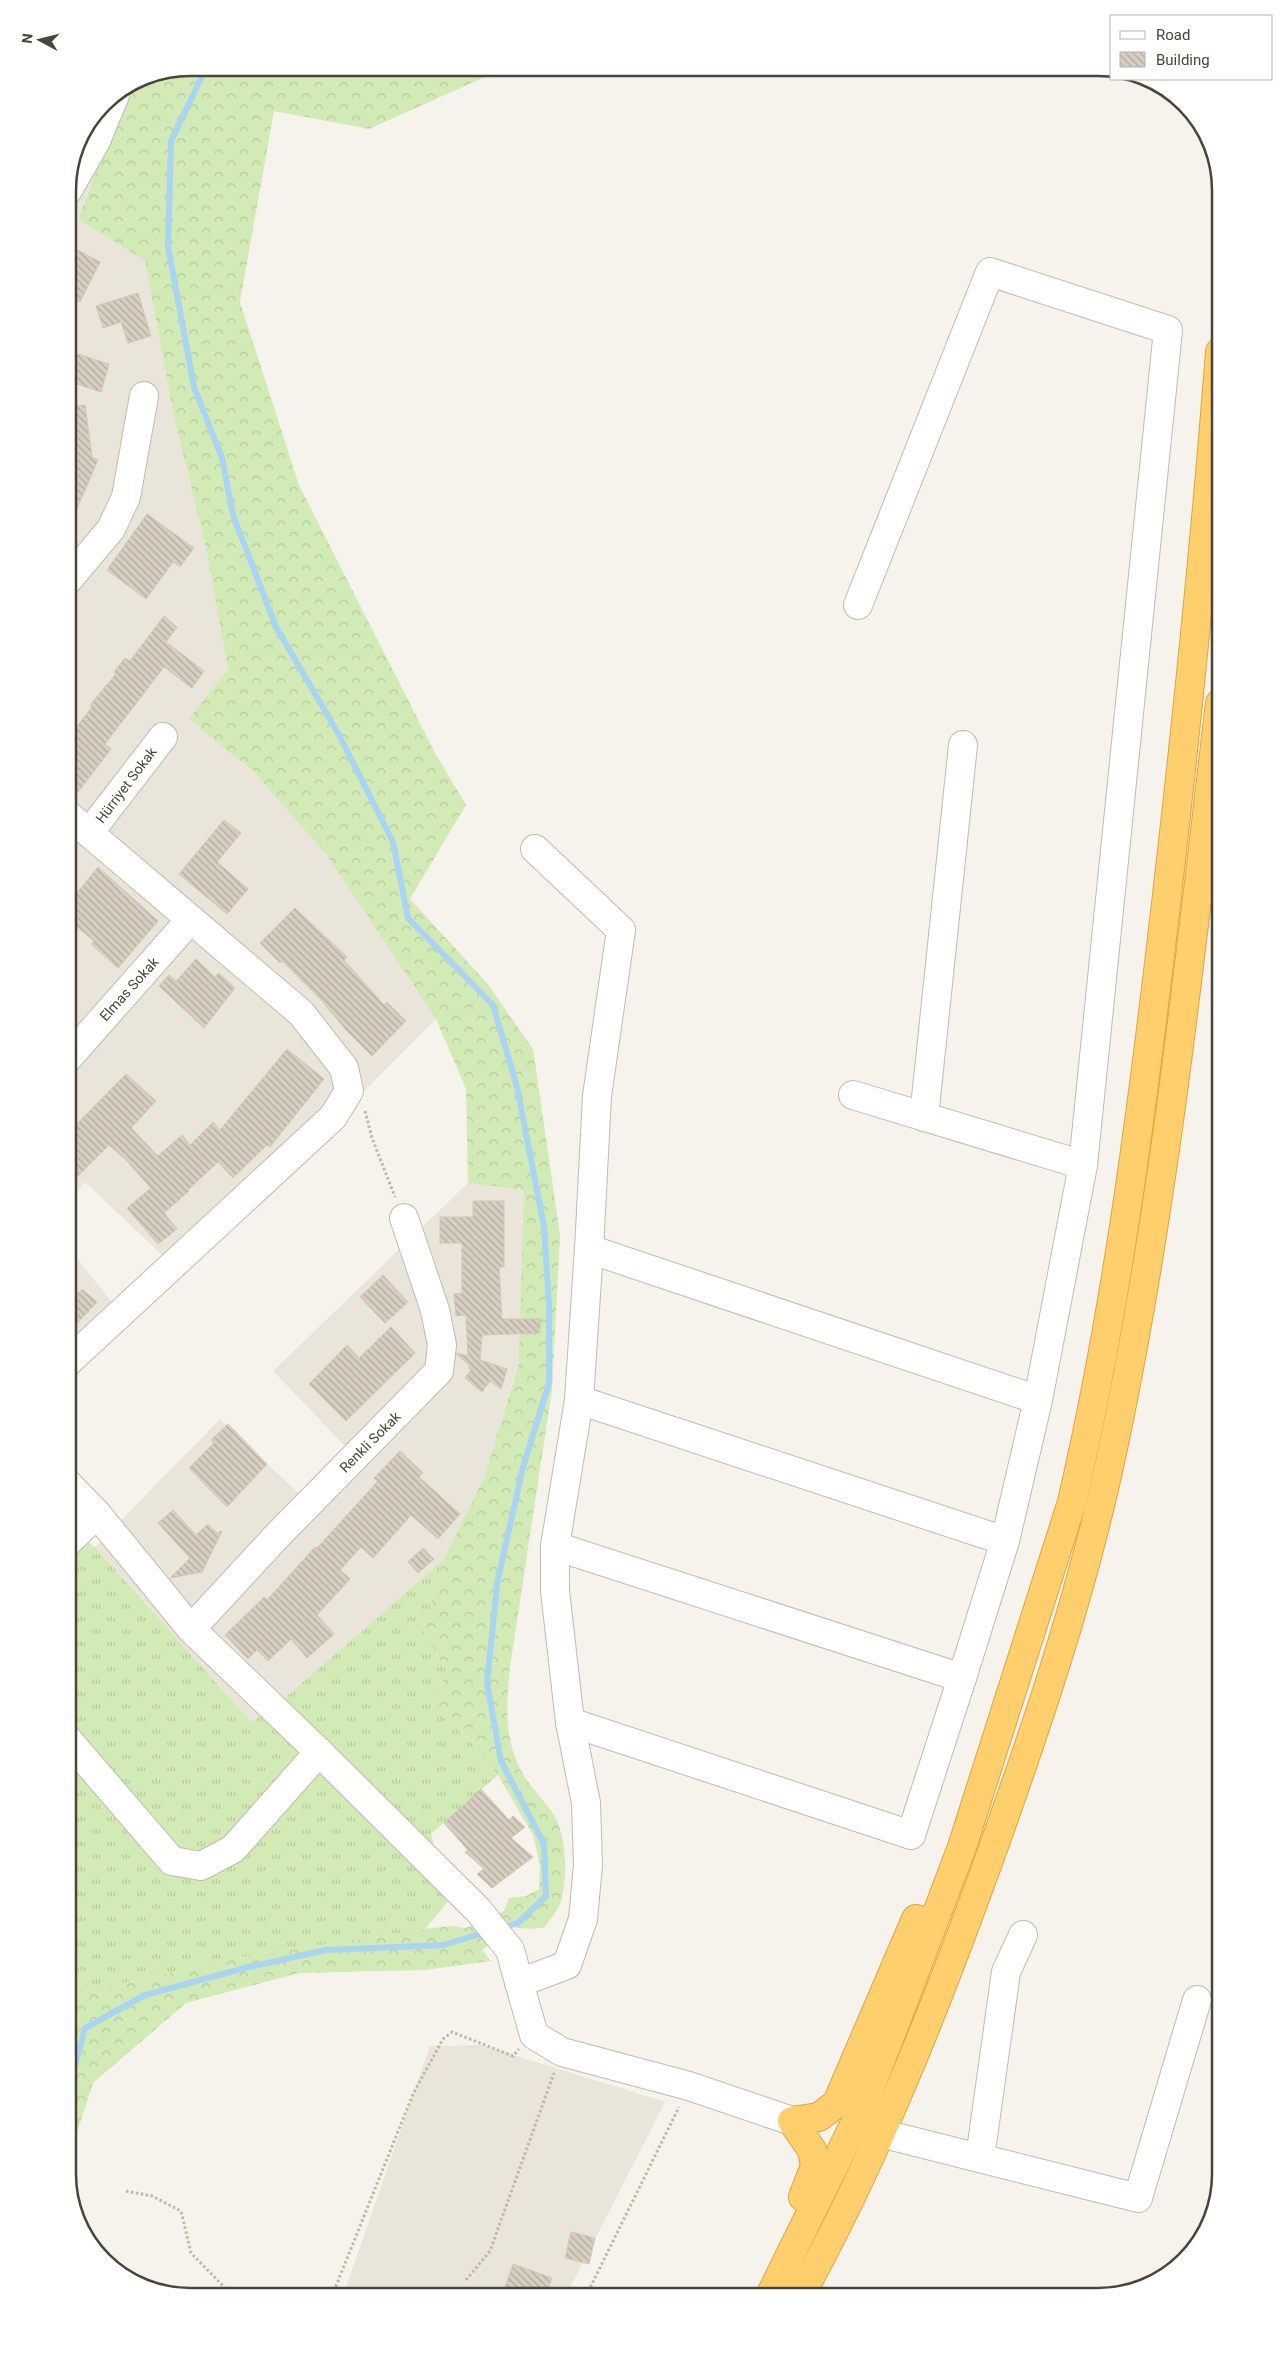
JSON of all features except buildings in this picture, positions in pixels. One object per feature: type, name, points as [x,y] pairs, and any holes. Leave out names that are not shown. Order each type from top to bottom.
[{"type":"highway","points":[[774,2288],[860,2113],[895,2024],[962,1847],[1072,1502],[1084,1449],[1128,1203],[1152,1017],[1202,574],[1212,451]]},
{"type":"highway","points":[[805,2288],[826,2250],[880,2133],[961,1938],[1041,1710],[1077,1592],[1109,1465],[1144,1282],[1172,1105],[1212,770]]},
{"type":"highway","points":[[758,2288],[802,2201],[815,2166],[812,2150],[792,2121],[819,2117],[837,2104],[924,1902],[1072,1502]]},
{"type":"street","points":[[77,174],[96,141],[108,112]]},
{"type":"street","points":[[570,1722],[911,1835],[1005,1541],[1038,1400],[1083,1165],[1168,330],[990,272],[858,605]]},
{"type":"street","points":[[76,571],[111,530],[126,497],[144,396]]},
{"type":"street","name":"Hürriyet Sokak","points":[[89,833],[163,737]]},
{"type":"street","points":[[924,1116],[963,745]]},
{"type":"street","points":[[76,822],[301,1013],[344,1068],[349,1091],[333,1117],[76,1355]]},
{"type":"street","points":[[518,1983],[567,1965],[583,1919],[588,1865],[586,1802],[570,1722],[555,1591],[555,1546],[579,1400],[597,1096],[620,930],[535,849]]},
{"type":"street","name":"Elmas Sokak","points":[[76,1049],[190,920]]},
{"type":"street","points":[[853,1095],[1083,1165]]},
{"type":"street","name":"Renkli Sokak","points":[[192,1629],[276,1537],[439,1371],[442,1345],[435,1310],[404,1218]]},
{"type":"street","points":[[589,1249],[1038,1400]]},
{"type":"street","points":[[579,1400],[1005,1541]]},
{"type":"street","points":[[76,1492],[97,1514],[192,1629],[320,1752],[478,1910],[510,1950],[534,2035],[562,2052],[689,2086],[792,2121]]},
{"type":"street","points":[[76,1534],[97,1514]]},
{"type":"street","points":[[555,1546],[962,1678]]},
{"type":"street","points":[[76,1749],[172,1861],[201,1866],[233,1849],[320,1752]]},
{"type":"street","points":[[980,2158],[1006,1972],[1024,1935]]},
{"type":"street","points":[[880,2133],[1138,2198],[1197,2000]]},
{"type":"path","points":[[349,1091],[363,1106],[372,1138],[404,1218]]},
{"type":"path","points":[[335,2288],[413,2094],[443,2039],[452,2032],[513,2056],[534,2035]]},
{"type":"path","points":[[466,2280],[490,2250],[562,2052]]},
{"type":"path","points":[[590,2288],[689,2086]]},
{"type":"path","points":[[126,2191],[152,2196],[182,2211],[191,2254],[225,2288]]},
{"type":"shaded area","points":[[124,98],[78,218],[145,261],[174,417],[205,544],[228,669],[190,719],[253,771],[326,854],[436,1019],[182,1274],[85,1182],[76,1193],[76,182],[80,160],[95,127],[104,115]]},
{"type":"shaded area","points":[[468,1183],[524,1190],[525,1339],[484,1478],[444,1559],[278,1704],[251,1722],[95,1547],[220,1419],[298,1493],[345,1446],[273,1371]]},
{"type":"shaded area","points":[[76,1257],[121,1314],[76,1351]]},
{"type":"shaded area","points":[[481,2045],[665,2102],[570,2288],[346,2288],[430,2046]]},
{"type":"green space","points":[[182,76],[487,76],[369,129],[274,111],[240,302],[299,485],[435,753],[466,805],[410,899],[487,983],[533,1049],[560,1235],[552,1390],[510,1667],[508,1720],[510,1741],[521,1770],[552,1812],[561,1831],[565,1855],[565,1880],[560,1904],[545,1927],[530,1929],[513,1927],[482,1950],[491,1961],[425,1970],[299,1973],[186,2003],[93,2083],[76,2136],[76,1993],[244,1957],[425,1929],[450,1926],[466,1928],[504,1911],[509,1898],[526,1896],[539,1889],[540,1865],[533,1835],[498,1775],[470,1741],[432,1706],[447,1671],[423,1631],[444,1559],[484,1478],[519,1362],[524,1190],[468,1183],[466,1089],[436,1019],[326,854],[253,771],[189,719],[228,669],[205,544],[174,417],[145,261],[78,219],[124,97],[146,85],[160,80]]},
{"type":"green space","points":[[76,1534],[95,1547],[251,1722],[278,1704],[444,1559],[423,1631],[447,1671],[432,1706],[470,1741],[498,1775],[431,1834],[448,1901],[425,1929],[244,1957],[76,1993]]},
{"type":"waterway","points":[[202,76],[171,141],[168,246],[194,387],[222,458],[233,515],[276,627],[338,733],[393,842],[408,918],[493,1005],[517,1087],[544,1227],[549,1304],[549,1383],[523,1467],[497,1584],[487,1683],[501,1761],[544,1844],[546,1896],[518,1923],[502,1928]]},
{"type":"waterway","points":[[76,2062],[85,2028],[145,1995],[245,1968],[326,1950],[444,1945],[487,1932]]}]
